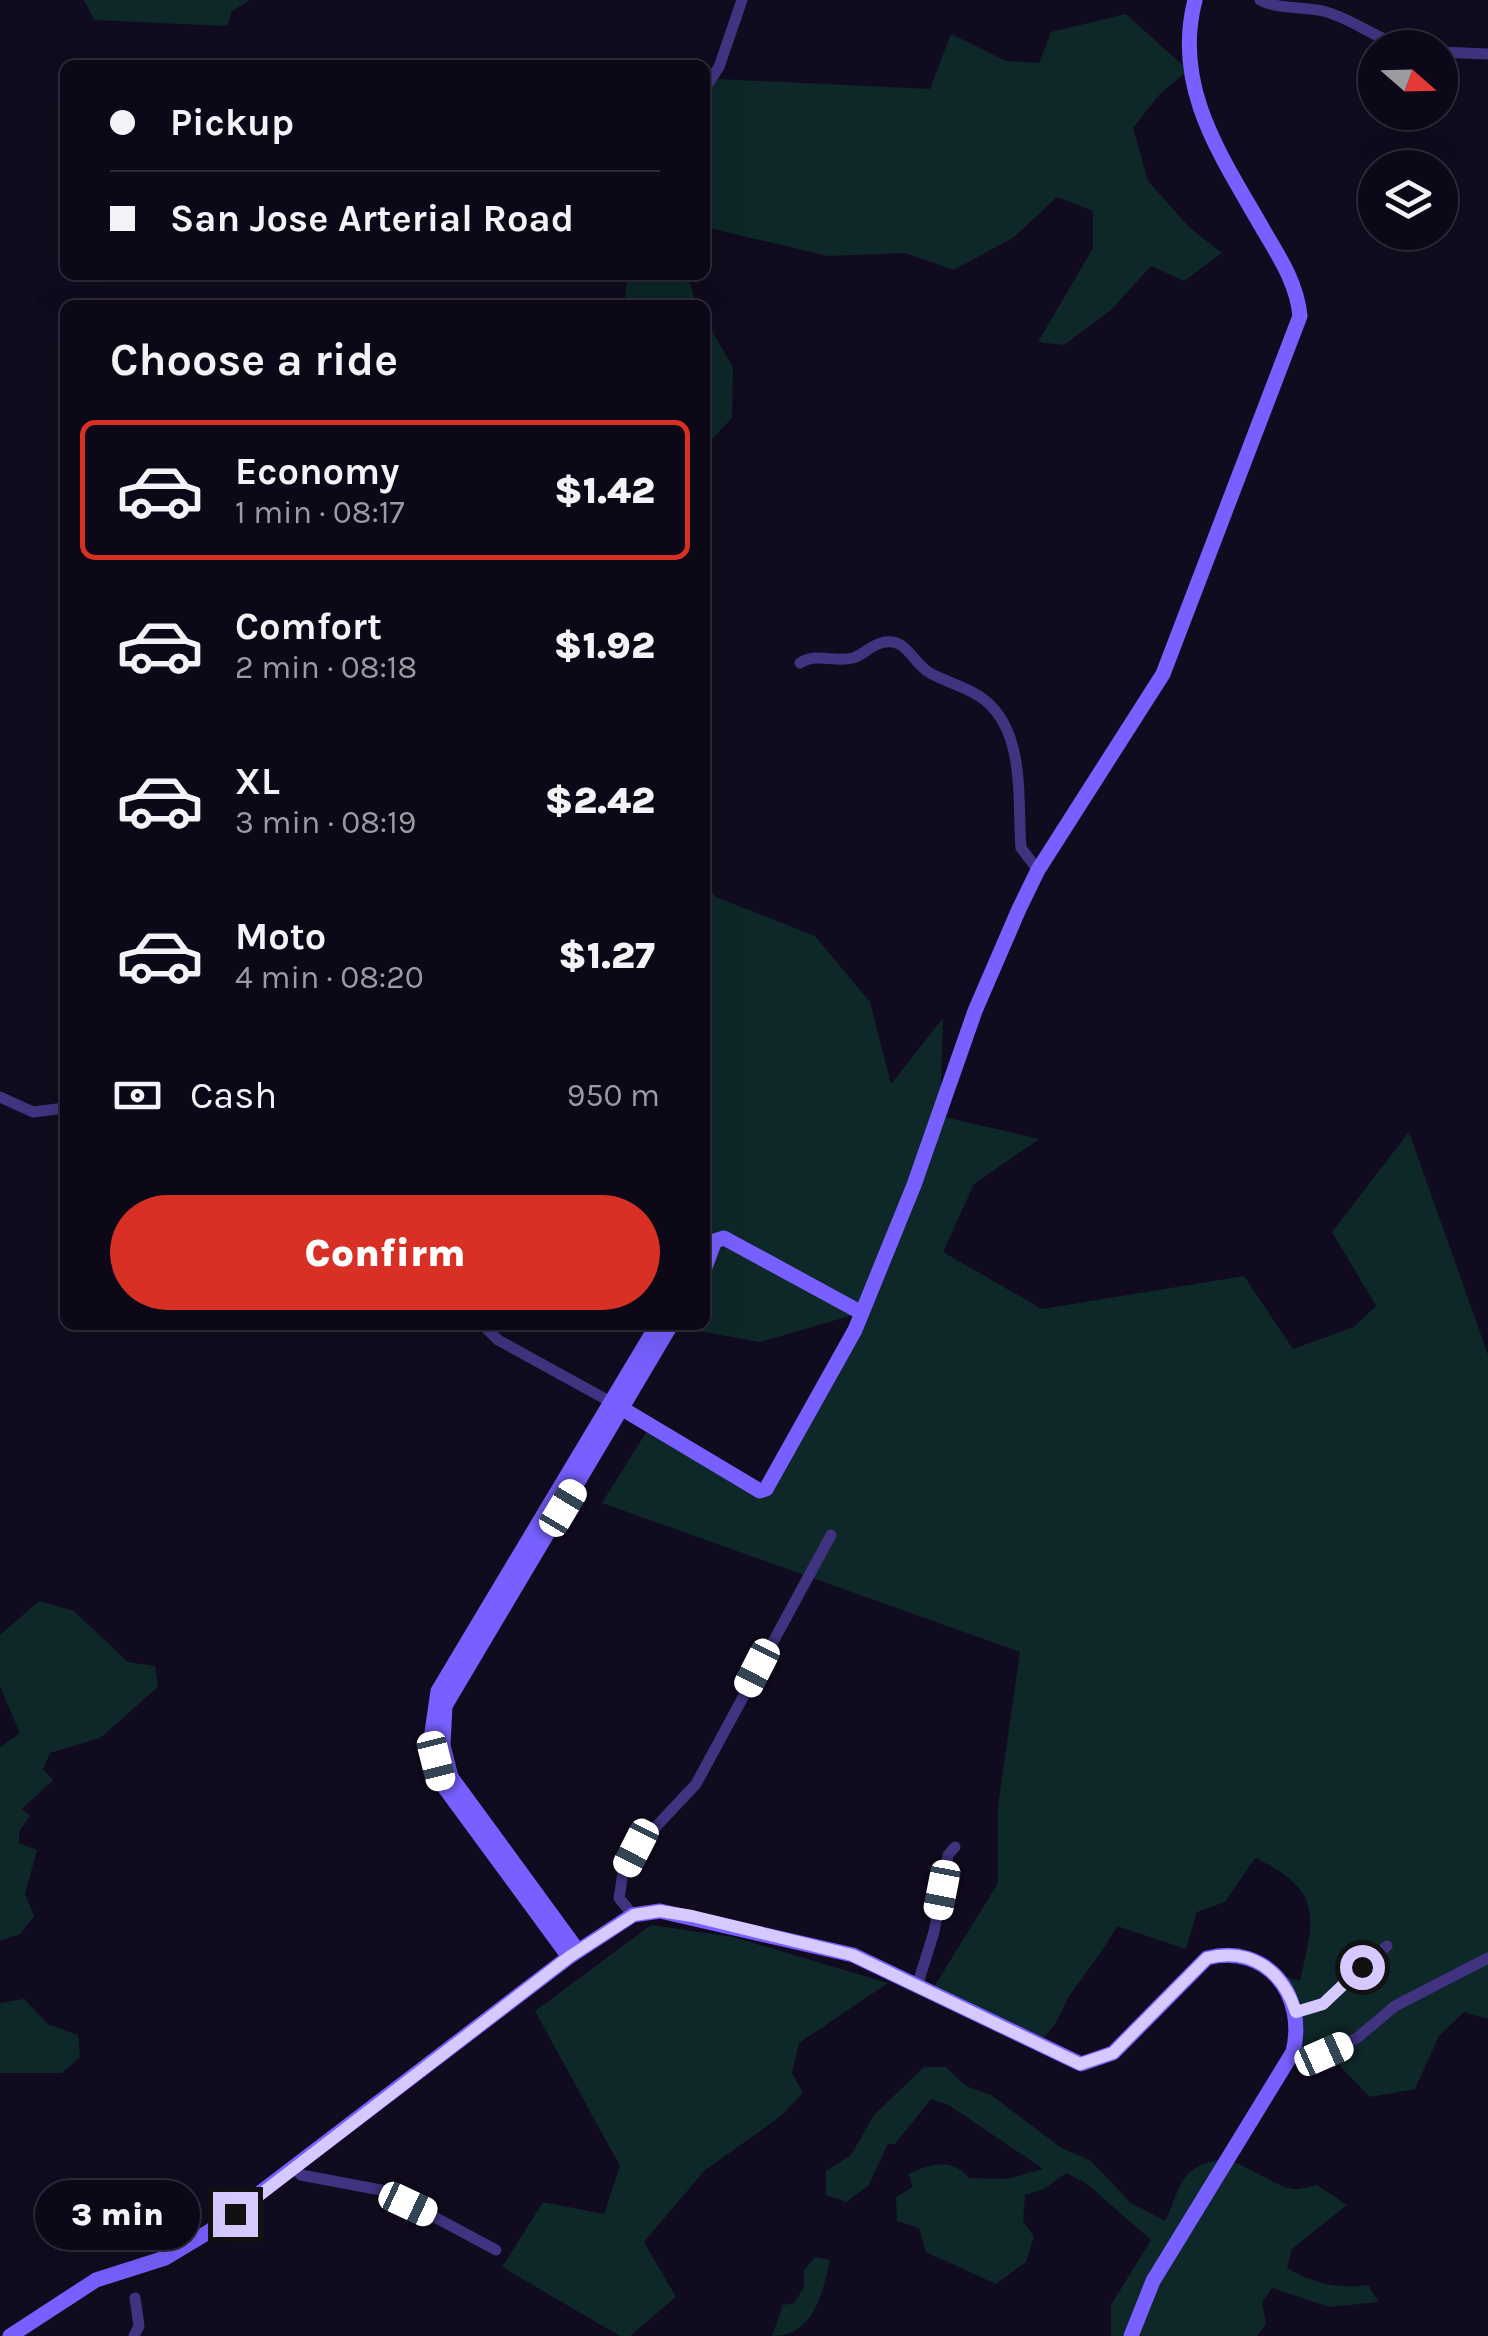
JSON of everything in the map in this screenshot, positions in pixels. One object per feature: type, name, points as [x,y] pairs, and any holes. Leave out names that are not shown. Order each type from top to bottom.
[{"type":"street","points":[[710,80],[719,67],[742,0]]},
{"type":"street","points":[[488,1330],[498,1340],[760,1491],[766,1490],[862,1313],[921,1168],[982,992],[1038,870],[1163,674],[1300,316],[1291,280],[1225,164],[1192,84],[1186,50],[1196,0]]},
{"type":"street","points":[[1260,0],[1278,7],[1324,11],[1362,30]]},
{"type":"street","points":[[1458,53],[1488,54]]},
{"type":"street","points":[[800,663],[814,658],[852,658],[882,642],[894,642],[907,648],[924,670],[982,697],[993,707],[1013,752],[1022,794],[1021,848],[1038,870]]},
{"type":"street","points":[[0,1096],[34,1112],[60,1109]]},
{"type":"street","points":[[710,1244],[724,1238],[862,1313]]},
{"type":"street","points":[[573,1954],[452,1777],[442,1725],[445,1706],[616,1406],[654,1330]]},
{"type":"street","points":[[616,1406],[668,1330]]},
{"type":"street","points":[[634,1915],[619,1898],[624,1873],[636,1848],[696,1784],[831,1535]]},
{"type":"street","points":[[918,1983],[934,1932],[948,1855],[955,1847]]},
{"type":"street","points":[[10,2336],[96,2280],[166,2258],[235,2214],[573,1954],[634,1915],[660,1911],[852,1955],[918,1983],[1080,2064],[1113,2053],[1207,1958],[1226,1953],[1248,1956],[1267,1966],[1290,1994],[1296,2012],[1293,2052],[1153,2281],[1130,2336]]},
{"type":"street","points":[[1296,2012],[1323,2004],[1386,1946]]},
{"type":"street","points":[[1293,2052],[1324,2054],[1357,2038],[1396,2006],[1488,1958]]},
{"type":"street","points":[[294,2168],[301,2175],[386,2191],[496,2250]]},
{"type":"street","points":[[166,2258],[176,2226]]},
{"type":"street","points":[[134,2298],[139,2326],[134,2336]]},
{"type":"green space","points":[[84,0],[250,0],[232,11],[227,26],[94,20]]},
{"type":"green space","points":[[1126,14],[1188,70],[1159,95],[1133,128],[1148,181],[1190,228],[1222,253],[1184,281],[1151,266],[1111,310],[1064,345],[1038,342],[1093,248],[1093,211],[1057,197],[1014,237],[954,270],[905,253],[828,256],[710,228],[710,85],[718,79],[930,89],[951,34],[1006,61],[1039,63],[1051,32]]},
{"type":"green space","points":[[627,280],[689,280],[695,300],[625,300]]},
{"type":"green space","points":[[710,328],[733,367],[732,418],[710,441]]},
{"type":"green space","points":[[710,889],[716,897],[815,936],[870,1002],[891,1084],[943,1018],[940,1116],[1039,1139],[974,1184],[943,1252],[1042,1309],[1244,1276],[1293,1349],[1354,1327],[1376,1306],[1332,1232],[1409,1132],[1488,1355],[1488,2019],[1464,2012],[1439,2036],[1415,2089],[1370,2097],[1337,2063],[1291,2056],[1298,2032],[1274,1973],[1300,1981],[1309,1939],[1309,1907],[1293,1882],[1255,1858],[1225,1902],[1197,1912],[1186,1949],[1117,1926],[1043,2038],[934,1987],[998,1883],[998,1806],[1020,1652],[602,1503],[650,1426],[760,1491],[860,1313],[760,1342],[694,1330],[710,1330]]},
{"type":"green space","points":[[39,1601],[74,1611],[128,1662],[155,1666],[158,1687],[100,1738],[50,1753],[43,1769],[53,1780],[22,1809],[30,1816],[19,1832],[19,1843],[37,1850],[25,1894],[34,1916],[20,1934],[0,1941],[0,1747],[20,1733],[0,1686],[0,1635]]},
{"type":"green space","points":[[651,1925],[733,1937],[888,1983],[799,2043],[792,2073],[803,2093],[781,2116],[704,2171],[644,2242],[676,2297],[630,2336],[620,2336],[502,2267],[543,2202],[604,2214],[620,2166],[535,2011]]},
{"type":"green space","points":[[24,1999],[48,2024],[78,2035],[80,2057],[62,2073],[0,2073],[0,2003]]},
{"type":"green space","points":[[924,2067],[946,2067],[966,2086],[991,2095],[1060,2147],[1091,2161],[1131,2203],[1165,2221],[1186,2176],[1205,2163],[1232,2162],[1293,2189],[1317,2185],[1347,2205],[1292,2249],[1287,2268],[1326,2284],[1368,2285],[1379,2302],[1329,2307],[1272,2288],[1262,2302],[1266,2324],[1257,2336],[1111,2336],[1111,2305],[1151,2240],[1087,2184],[1066,2173],[1044,2189],[1025,2195],[1023,2221],[1034,2237],[1026,2262],[996,2284],[926,2252],[919,2228],[897,2221],[896,2197],[913,2187],[908,2174],[940,2164],[955,2167],[969,2178],[1006,2179],[1043,2169],[949,2105],[931,2099],[895,2144],[888,2144],[868,2186],[846,2202],[826,2195],[826,2171],[851,2155],[874,2115]]},
{"type":"green space","points":[[815,2257],[830,2260],[813,2312],[797,2329],[772,2336],[783,2305],[794,2303],[804,2287],[804,2270]]},
{"type":"route","points":[[235,2214],[569,1957],[634,1915],[660,1911],[692,1916],[852,1955],[929,1988],[1080,2064],[1113,2053],[1148,2022],[1207,1958],[1226,1953],[1248,1956],[1267,1966],[1282,1980],[1296,2012],[1323,2004],[1362,1967]]}]
